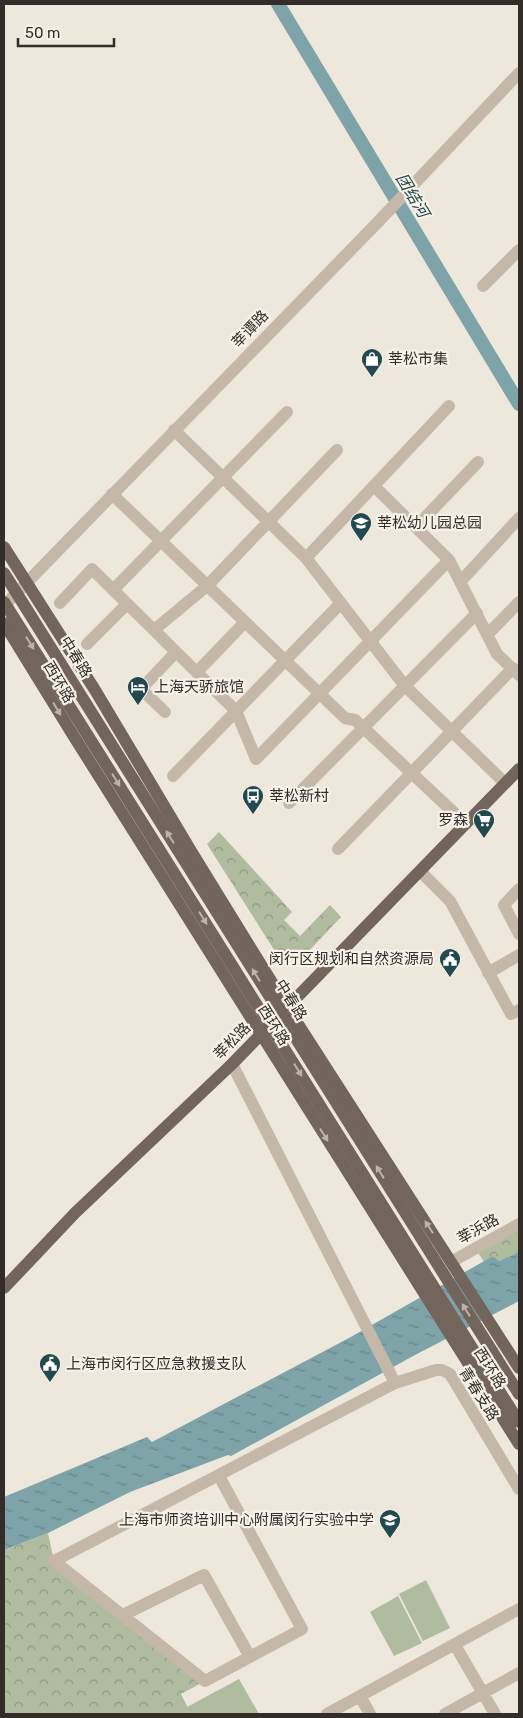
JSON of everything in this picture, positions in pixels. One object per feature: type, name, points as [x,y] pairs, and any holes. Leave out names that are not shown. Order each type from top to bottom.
[{"type":"main road","name":"西环路","points":[[4,547],[95,690],[288,1007],[519,1368]]},
{"type":"main road","name":"中春路","points":[[4,573],[519,1394]]},
{"type":"main road","name":"中春路","points":[[4,602],[519,1422]]},
{"type":"main road","name":"西环路","points":[[4,623],[72,735],[519,1444]]},
{"type":"main road","name":"莘松路","points":[[4,1288],[75,1213],[232,1064],[514,777]]},
{"type":"street","name":"莘谭路","points":[[4,606],[378,222],[414,182],[516,82]]},
{"type":"street","points":[[483,286],[519,250]]},
{"type":"street","points":[[306,558],[449,406]]},
{"type":"street","points":[[113,590],[287,412]]},
{"type":"street","points":[[174,430],[306,558],[405,686],[452,732],[514,777]]},
{"type":"street","points":[[154,630],[207,586],[337,450]]},
{"type":"street","points":[[416,527],[478,462]]},
{"type":"street","points":[[338,849],[452,732],[516,672],[497,654],[449,560],[374,486]]},
{"type":"street","points":[[112,494],[345,718],[355,720],[466,824]]},
{"type":"street","points":[[461,581],[519,518]]},
{"type":"street","points":[[60,602],[92,569],[236,711],[256,759],[449,560]]},
{"type":"street","points":[[173,776],[340,602]]},
{"type":"street","points":[[488,634],[519,602]]},
{"type":"street","points":[[87,644],[127,604]]},
{"type":"street","points":[[289,804],[477,613]]},
{"type":"street","points":[[197,672],[245,622]]},
{"type":"street","points":[[165,712],[141,689],[176,652]]},
{"type":"street","points":[[420,871],[450,901],[511,1014],[519,1010]]},
{"type":"street","points":[[519,889],[504,905],[519,934]]},
{"type":"street","points":[[488,973],[519,955]]},
{"type":"street","points":[[232,1064],[392,1379]]},
{"type":"street","name":"莘浜路","points":[[453,1265],[519,1224]]},
{"type":"street","name":"青春支路","points":[[122,1616],[54,1561],[219,1476],[392,1379],[436,1370],[442,1370],[450,1374],[519,1489]]},
{"type":"street","points":[[219,1476],[302,1629],[250,1657],[205,1681],[122,1616],[204,1575],[250,1657]]},
{"type":"street","points":[[327,1714],[519,1609]]},
{"type":"street","points":[[455,1645],[495,1714]]},
{"type":"street","points":[[445,1714],[519,1673]]},
{"type":"street","points":[[360,1696],[370,1714]]},
{"type":"green space","points":[[219,832],[292,912],[284,920],[300,936],[330,905],[341,917],[305,955],[278,956],[207,844]]},
{"type":"green space","points":[[519,1224],[519,1252],[499,1261],[493,1256],[484,1262],[475,1248]]},
{"type":"green space","points":[[48,1533],[54,1561],[205,1681],[181,1694],[191,1714],[4,1714],[4,1550]]},
{"type":"green space","points":[[426,1580],[450,1628],[423,1641],[399,1594]]},
{"type":"green space","points":[[398,1596],[422,1643],[394,1656],[370,1612]]},
{"type":"green space","points":[[239,1679],[259,1714],[191,1714],[187,1707]]},
{"type":"water","points":[[519,1252],[519,1301],[415,1355],[231,1456],[228,1455],[130,1492],[48,1533],[4,1550],[4,1497],[147,1437],[152,1442],[349,1338],[493,1256],[499,1261]]},
{"type":"waterway","name":"团结河","points":[[278,4],[519,404]]},
{"type":"place","name":"莘松市集","points":[[372,378]]},
{"type":"place","name":"莘松幼儿园总园","points":[[361,542]]},
{"type":"place","name":"上海天骄旅馆","points":[[138,706]]},
{"type":"place","name":"莘松新村","points":[[253,815]]},
{"type":"place","name":"罗森","points":[[484,839]]},
{"type":"place","name":"闵行区规划和自然资源局","points":[[450,978]]},
{"type":"place","name":"上海市闵行区应急救援支队","points":[[50,1383]]},
{"type":"place","name":"上海市师资培训中心附属闵行实验中学","points":[[390,1539]]}]
